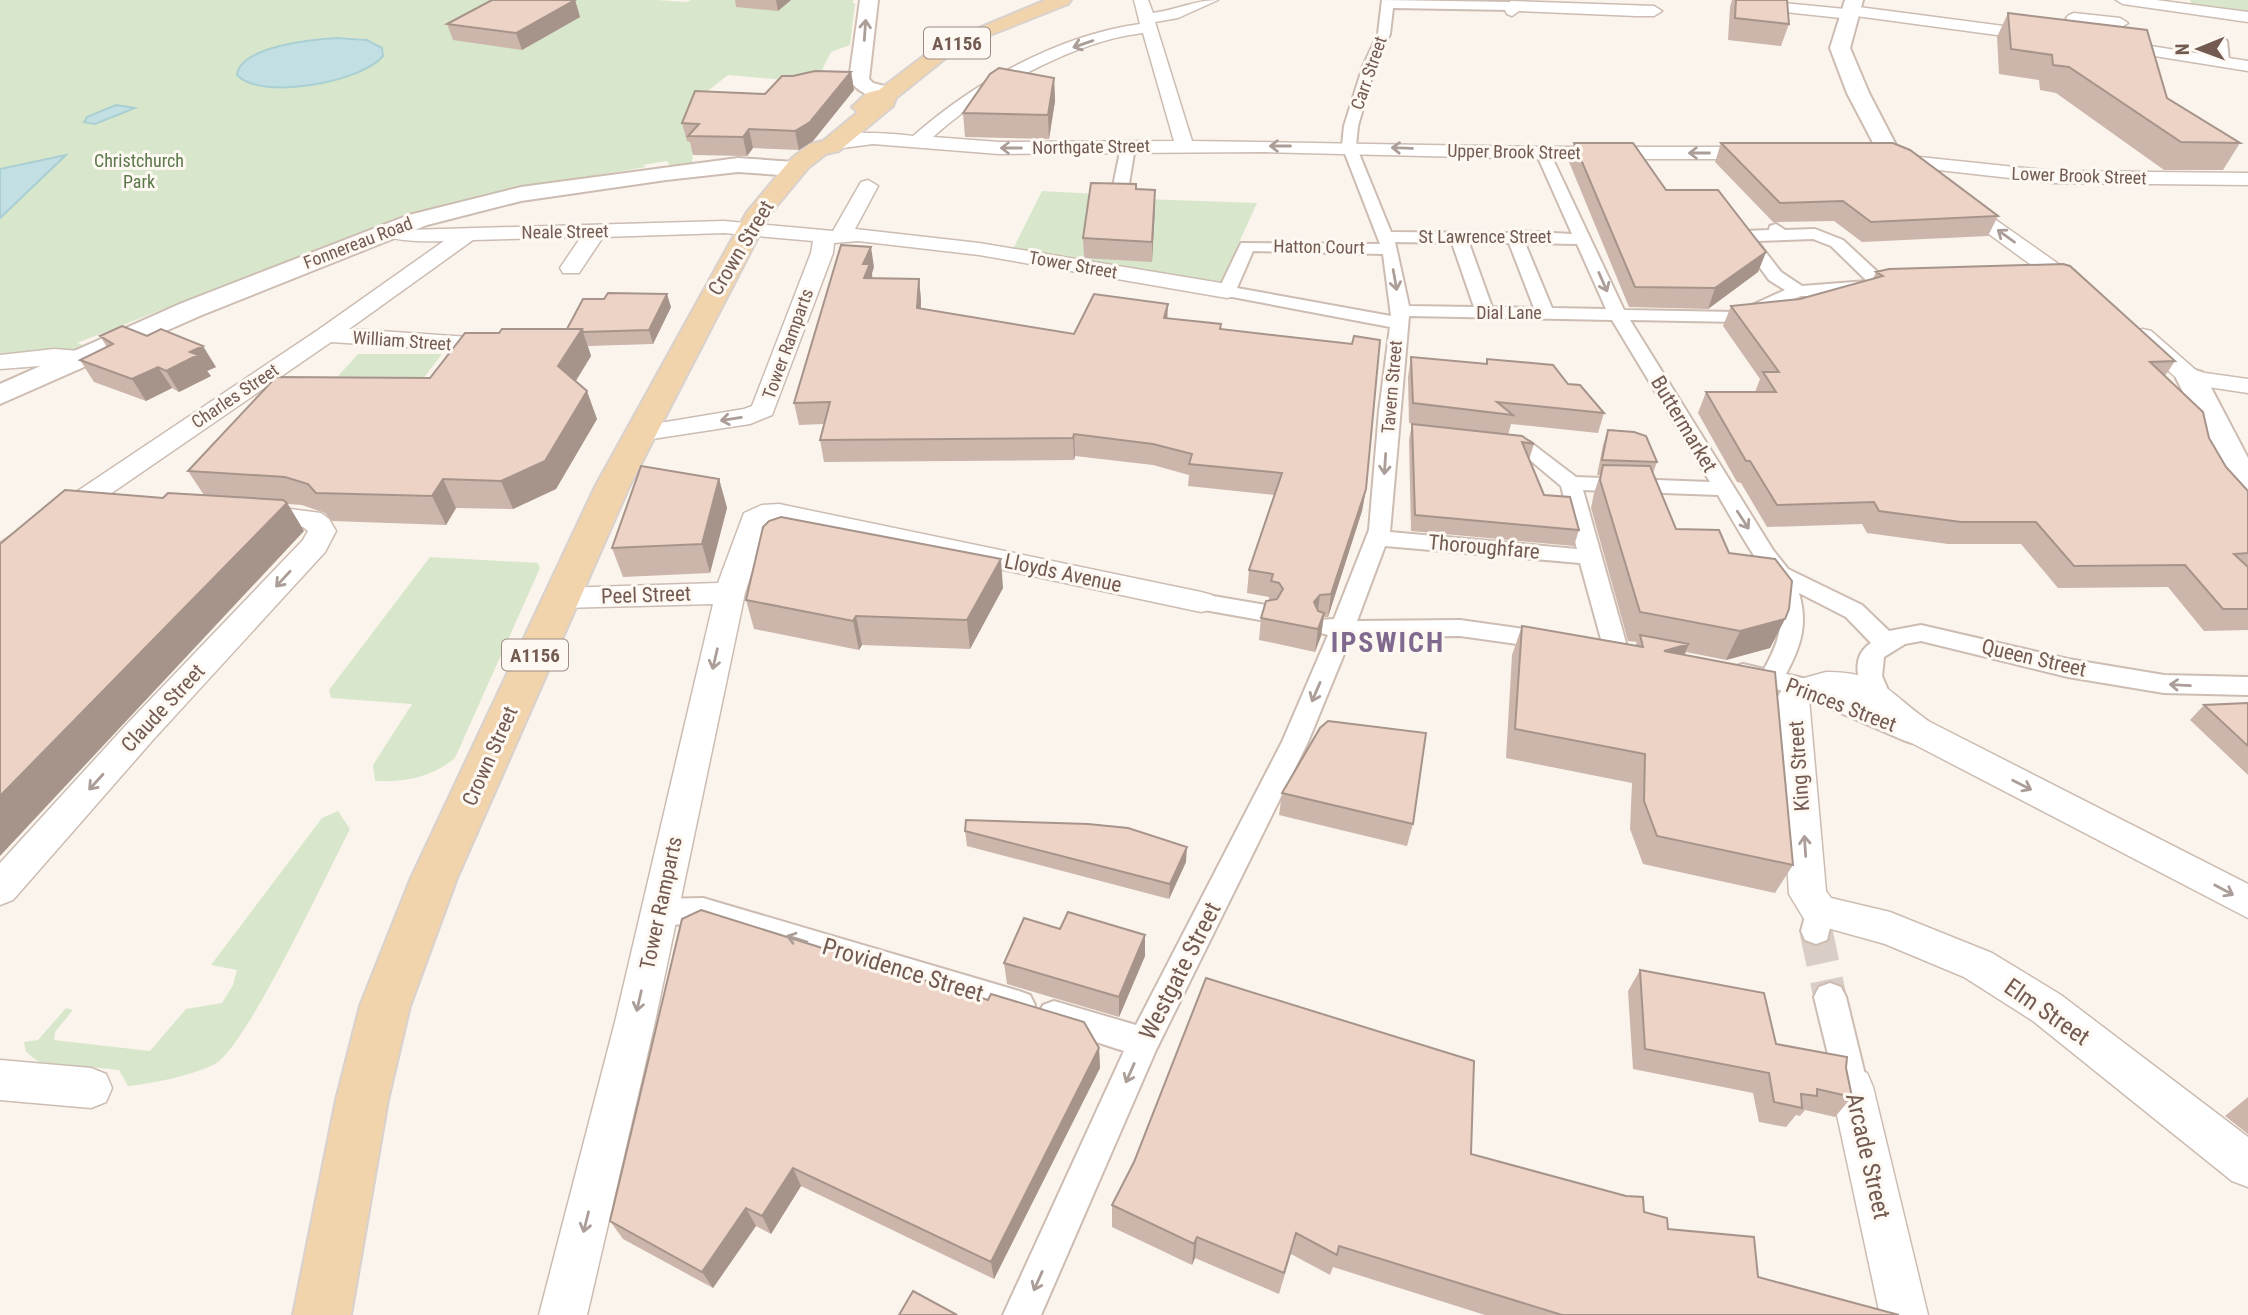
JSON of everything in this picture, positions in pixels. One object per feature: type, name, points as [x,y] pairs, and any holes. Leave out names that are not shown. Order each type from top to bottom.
[{"type":"main road","name":"A1156","points":[[811,157],[818,144],[874,97],[887,94],[945,49],[1062,0]]},
{"type":"main road","name":"Crown Street","points":[[322,1315],[362,1100],[385,1006],[434,878],[639,433],[747,229],[811,157]]},
{"type":"street","points":[[869,0],[859,80],[866,89],[887,94]]},
{"type":"street","points":[[1141,0],[1184,145]]},
{"type":"street","points":[[916,143],[939,121],[1017,70],[1210,0]]},
{"type":"street","points":[[2074,18],[2120,25],[2114,0]]},
{"type":"street","points":[[2123,0],[2248,17]]},
{"type":"street","points":[[1388,2],[1512,8],[1588,4],[1633,12],[1654,11]]},
{"type":"street","name":"Carr Street","points":[[1349,146],[1351,126],[1369,66],[1384,34],[1388,2]]},
{"type":"street","points":[[1737,3],[1852,8],[2057,38]]},
{"type":"street","points":[[1852,8],[1840,48],[1858,93],[1900,158],[2090,296]]},
{"type":"street","points":[[2221,41],[2223,61]]},
{"type":"street","points":[[2096,43],[2248,66]]},
{"type":"street","name":"Northgate Street","points":[[811,157],[873,138],[999,148],[1349,146]]},
{"type":"street","name":"Upper Brook Street","points":[[1349,146],[1543,153],[1783,152]]},
{"type":"street","name":"Tavern Street","points":[[1334,627],[1377,538],[1399,317],[1387,243],[1349,146]]},
{"type":"street","points":[[1119,196],[1128,147]]},
{"type":"street","name":"Buttermarket","points":[[1543,153],[1618,316],[1722,489],[1780,574],[1854,611],[1885,642]]},
{"type":"street","points":[[1864,153],[1900,158]]},
{"type":"street","name":"Fonnereau Road","points":[[0,395],[192,309],[384,231],[474,204],[521,194],[811,157]]},
{"type":"street","name":"Lower Brook Street","points":[[1900,158],[2054,177],[2248,179]]},
{"type":"street","name":"Tower Ramparts","points":[[639,433],[750,416],[763,410],[822,253],[868,186]]},
{"type":"street","name":"Neale Street","points":[[384,231],[408,236],[747,229]]},
{"type":"street","name":"Tower Street","points":[[747,229],[979,248],[1227,291],[1399,317]]},
{"type":"street","points":[[571,268],[596,231]]},
{"type":"street","points":[[1878,282],[1836,243],[1815,234],[1778,232],[1745,236],[1775,276],[1798,291],[1831,291],[1878,282],[1901,281]]},
{"type":"street","name":"Charles Street","points":[[0,556],[326,335],[468,234]]},
{"type":"street","points":[[1458,236],[1485,313]]},
{"type":"street","name":"St Lawrence Street","points":[[1387,243],[1458,236],[1584,239]]},
{"type":"street","points":[[1514,236],[1545,313]]},
{"type":"street","name":"Hatton Court","points":[[1227,291],[1247,246],[1387,243]]},
{"type":"street","points":[[2037,277],[2061,276]]},
{"type":"street","name":"Dial Lane","points":[[1399,317],[1545,313],[1741,317],[1798,291]]},
{"type":"street","points":[[2122,318],[2191,378],[2248,489]]},
{"type":"street","name":"William Street","points":[[326,335],[521,346]]},
{"type":"street","points":[[0,362],[54,356],[85,358]]},
{"type":"street","points":[[2191,378],[2248,386]]},
{"type":"street","points":[[1388,429],[1414,431]]},
{"type":"street","points":[[1486,439],[1524,445],[1543,457],[1571,483],[1616,650]]},
{"type":"street","points":[[1571,483],[1722,489]]},
{"type":"street","points":[[87,496],[128,505]]},
{"type":"street","name":"Claude Street","points":[[0,889],[140,732],[315,545],[321,531],[319,525],[302,517],[225,512]]},
{"type":"street","name":"Tower Ramparts","points":[[564,1315],[660,912],[730,593],[754,519],[762,514],[779,513]]},
{"type":"street","name":"Lloyds Avenue","points":[[779,513],[1201,602],[1266,613]]},
{"type":"street","name":"Thoroughfare","points":[[1377,538],[1590,556]]},
{"type":"street","points":[[1770,679],[1786,652],[1794,625],[1793,608],[1780,574]]},
{"type":"street","name":"Peel Street","points":[[561,598],[730,593]]},
{"type":"street","points":[[1334,627],[1460,628],[1643,655]]},
{"type":"street","name":"Westgate Street","points":[[1022,1315],[1144,1042],[1295,742],[1334,627]]},
{"type":"street","name":"Queen Street","points":[[1885,642],[1899,636],[1935,635],[2067,668],[2164,684],[2248,686]]},
{"type":"street","points":[[1873,694],[1869,665],[1873,653],[1885,642]]},
{"type":"street","name":"Princes Street","points":[[1724,670],[1805,687],[1961,754]]},
{"type":"street","points":[[1805,687],[1829,684],[1850,686],[1873,694]]},
{"type":"street","name":"King Street","points":[[1805,687],[1797,691],[1793,698],[1808,894],[1818,921]]},
{"type":"street","name":"Princes Street","points":[[1873,694],[1908,724],[1961,754],[2248,902]]},
{"type":"street","name":"Providence Street","points":[[660,912],[703,911],[1144,1042]]},
{"type":"street","name":"Elm Street","points":[[1818,921],[1890,929],[1978,965],[2047,1008],[2248,1165]]},
{"type":"street","name":"Arcade Street","points":[[1830,997],[1904,1315]]},
{"type":"street","points":[[0,1080],[91,1088]]},
{"type":"green space","name":"Christchurch Park","points":[[0,0],[854,0],[850,45],[831,52],[822,70],[837,74],[806,82],[728,75],[699,98],[695,106],[692,166],[672,169],[667,161],[510,190],[369,229],[77,343],[87,346],[85,347],[0,364]],"holes":[[[326,38],[366,40],[373,42],[384,52],[376,62],[349,76],[300,85],[272,86],[243,62],[262,52]]]},
{"type":"green space","points":[[2190,0],[2248,0],[2248,15],[2193,8]]},
{"type":"green space","points":[[1042,191],[1115,195],[1116,198],[1257,203],[1219,287],[1012,251]]},
{"type":"green space","points":[[358,354],[442,354],[403,405],[312,405]]},
{"type":"green space","points":[[430,557],[538,563],[540,568],[455,758],[437,770],[417,777],[375,781],[373,765],[412,704],[331,698],[329,690]]},
{"type":"green space","points":[[338,811],[350,829],[266,993],[229,1050],[215,1064],[172,1078],[128,1086],[119,1070],[39,1062],[26,1052],[24,1042],[38,1040],[66,1008],[73,1010],[55,1032],[54,1040],[150,1051],[186,1009],[222,1003],[233,985],[237,970],[211,965],[322,818]]},
{"type":"water","points":[[338,38],[367,40],[382,48],[383,56],[355,74],[311,85],[267,87],[249,83],[237,75],[241,65],[264,51],[297,42]]},
{"type":"water","points":[[116,105],[135,108],[95,124],[84,122],[87,117]]},
{"type":"water","points":[[66,155],[0,218],[0,169]]},
{"type":"building","points":[[492,0],[575,0],[516,33],[447,24]]},
{"type":"building","points":[[1736,0],[1787,0],[1789,24],[1735,18]]},
{"type":"building","points":[[2008,13],[2147,30],[2167,98],[2240,143],[2181,142],[2069,67],[2053,65],[2052,55],[2011,49]]},
{"type":"building","points":[[999,68],[1054,78],[1048,115],[963,113],[990,74]]},
{"type":"building","points":[[815,71],[851,72],[810,122],[795,131],[749,129],[743,137],[688,136],[699,124],[682,123],[695,91],[765,94],[782,76]]},
{"type":"building","points":[[1574,143],[1633,143],[1666,190],[1718,190],[1766,252],[1715,288],[1635,287]]},
{"type":"building","points":[[1721,143],[1893,143],[1910,150],[1998,216],[1871,222],[1843,201],[1780,203]]},
{"type":"building","points":[[1091,183],[1136,184],[1136,189],[1155,190],[1152,242],[1083,238]]},
{"type":"building","points":[[841,245],[871,247],[863,264],[870,264],[864,278],[919,279],[917,308],[1074,334],[1094,294],[1168,304],[1164,318],[1221,324],[1220,329],[1352,344],[1354,336],[1380,340],[1366,489],[1331,594],[1320,595],[1314,602],[1318,611],[1324,613],[1318,629],[1261,618],[1266,601],[1277,599],[1283,589],[1279,583],[1271,581],[1273,574],[1249,570],[1282,473],[1189,464],[1192,454],[1153,444],[1074,434],[1073,438],[820,440],[830,402],[794,403]]},
{"type":"building","points":[[2063,264],[2070,266],[2175,361],[2150,362],[2203,412],[2209,438],[2226,467],[2248,491],[2248,553],[2234,554],[2248,567],[2248,609],[2223,609],[2185,565],[2074,566],[2036,522],[1961,522],[1879,511],[1874,502],[1777,505],[1750,461],[1746,461],[1706,392],[1776,392],[1763,372],[1779,372],[1731,306],[1800,299],[1883,276],[1876,272],[1889,269]]},
{"type":"building","points":[[608,293],[667,294],[649,330],[583,332],[582,329],[567,329],[583,299],[604,299]]},
{"type":"building","points":[[122,326],[147,336],[161,329],[203,346],[190,352],[198,355],[166,371],[158,367],[132,379],[80,360],[113,344],[100,336]]},
{"type":"building","points":[[502,329],[582,329],[558,366],[587,391],[545,461],[501,481],[443,479],[432,496],[316,493],[308,484],[285,477],[188,471],[276,377],[430,378],[465,333],[499,333]]},
{"type":"building","points":[[1411,357],[1487,364],[1487,359],[1553,365],[1568,384],[1580,385],[1604,413],[1497,402],[1513,415],[1413,403]]},
{"type":"building","points":[[1412,424],[1522,436],[1534,444],[1522,442],[1544,495],[1570,497],[1579,530],[1415,515]]},
{"type":"building","points":[[1608,430],[1646,436],[1657,462],[1602,460]]},
{"type":"building","points":[[1603,465],[1650,466],[1676,529],[1719,530],[1729,553],[1775,559],[1792,581],[1789,609],[1785,619],[1740,631],[1640,612],[1600,480]]},
{"type":"building","points":[[641,466],[719,479],[702,544],[612,548]]},
{"type":"building","points":[[65,490],[163,498],[168,493],[283,500],[287,503],[0,796],[0,544]]},
{"type":"building","points":[[781,517],[1001,559],[967,620],[856,616],[853,621],[746,600],[763,527],[769,521]]},
{"type":"building","points":[[1522,626],[1643,647],[1640,635],[1689,644],[1664,651],[1775,672],[1793,865],[1657,836],[1644,801],[1645,754],[1515,729]]},
{"type":"building","points":[[2248,703],[2248,746],[2204,705]]},
{"type":"building","points":[[1328,721],[1426,733],[1413,824],[1282,793],[1320,728]]},
{"type":"building","points":[[966,820],[1128,828],[1187,847],[1170,884],[965,831]]},
{"type":"building","points":[[701,910],[988,1000],[991,994],[1084,1022],[1099,1048],[991,1262],[793,1168],[762,1216],[746,1208],[702,1272],[610,1221],[682,919]]},
{"type":"building","points":[[1068,912],[1145,935],[1119,997],[1004,963],[1024,918],[1060,929]]},
{"type":"building","points":[[1640,970],[1764,993],[1776,1044],[1847,1057],[1846,1068],[1852,1097],[1817,1089],[1817,1096],[1801,1094],[1802,1108],[1774,1102],[1769,1073],[1645,1049]]},
{"type":"building","points":[[1206,978],[1474,1061],[1471,1154],[1626,1196],[1643,1197],[1644,1212],[1667,1218],[1668,1229],[1754,1237],[1758,1277],[1899,1315],[1562,1315],[1339,1246],[1337,1255],[1296,1233],[1284,1273],[1197,1237],[1194,1244],[1112,1205],[1134,1162]]},
{"type":"building","points":[[913,1291],[957,1315],[899,1315]]},
{"type":"tunnel","points":[[1816,931],[1830,997]]},
{"type":"district","name":"IPSWICH","points":[[1388,642]]}]
